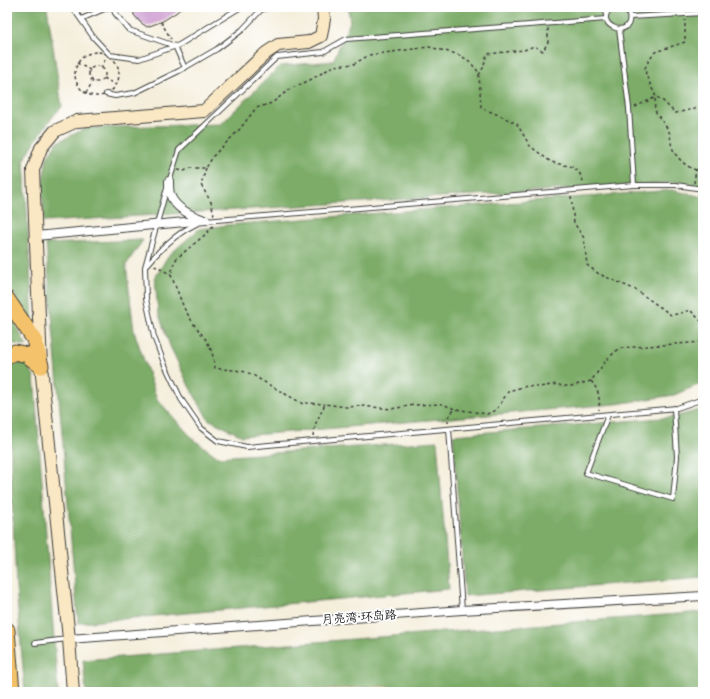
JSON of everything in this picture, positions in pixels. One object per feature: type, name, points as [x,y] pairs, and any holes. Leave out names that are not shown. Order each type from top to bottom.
[{"type":"highway","points":[[7,299],[34,339],[41,366]]},
{"type":"highway","points":[[7,356],[15,352],[27,355],[41,366]]},
{"type":"highway","points":[[7,630],[12,692]]},
{"type":"street","points":[[73,692],[41,366],[33,170],[41,148],[55,131],[77,121],[204,111],[266,53],[278,45],[309,42],[321,36],[324,19],[323,7]]},
{"type":"street","points":[[169,181],[170,194],[174,203],[193,216],[206,220]]},
{"type":"street","points":[[36,236],[156,226],[206,220]]},
{"type":"street","name":"月亮湾·环岛路","points":[[69,639],[462,610],[703,596]]},
{"type":"lane","points":[[74,7],[75,12],[94,38],[109,55],[139,59],[175,46],[241,7]]},
{"type":"lane","points":[[81,19],[109,7]]},
{"type":"lane","points":[[114,7],[115,13],[129,30],[175,46],[185,68]]},
{"type":"lane","points":[[106,94],[115,96],[134,93],[185,68],[217,49],[242,30],[261,10],[270,7]]},
{"type":"lane","points":[[613,7],[608,12],[606,19],[610,26],[619,29],[627,24],[630,17],[627,10],[623,7]]},
{"type":"lane","points":[[630,17],[703,13]]},
{"type":"lane","points":[[606,19],[346,39],[323,52],[277,57],[179,150],[156,226],[147,265],[146,299],[154,337],[164,363],[181,399],[201,428],[218,441],[247,447],[608,415],[674,408],[703,399]]},
{"type":"lane","points":[[619,29],[629,108],[634,185]]},
{"type":"lane","points":[[147,265],[159,250],[175,237],[192,226],[206,220],[634,185],[676,185],[703,189]]},
{"type":"lane","points":[[608,415],[586,473],[673,500],[677,457],[674,408]]},
{"type":"lane","points":[[449,429],[462,610]]},
{"type":"lane","points":[[35,643],[69,639]]},
{"type":"path","points":[[684,14],[686,42],[655,52],[645,68],[646,75],[656,97],[654,104],[655,110],[657,115],[669,130],[674,152],[689,168],[703,170]]},
{"type":"path","points":[[161,22],[175,46]]},
{"type":"path","points":[[479,75],[483,68],[487,54],[524,50],[534,46],[543,51],[548,42],[548,23]]},
{"type":"path","points":[[586,189],[579,172],[573,167],[551,162],[530,146],[517,124],[481,107],[479,75],[473,64],[457,54],[429,47],[369,55],[354,64],[334,66],[310,80],[290,89],[272,102],[256,108],[239,130],[214,155],[206,168],[201,185],[211,202],[215,220],[214,226],[177,258],[171,275],[184,308],[210,346],[216,368],[236,370],[253,375],[303,404],[325,404],[346,407],[362,406],[391,410],[414,405],[442,404],[455,409],[487,414],[496,410],[508,392],[512,390],[527,386],[539,387],[557,384],[562,386],[572,386],[591,381],[608,358],[620,348],[703,342]]},
{"type":"path","points":[[97,51],[109,55],[116,61],[119,68],[119,76],[113,90],[99,96],[86,93],[75,81],[74,74],[77,63],[84,55],[90,52],[97,51]]},
{"type":"path","points":[[101,68],[109,55]]},
{"type":"path","points":[[77,63],[90,70]]},
{"type":"path","points":[[90,70],[96,67],[101,68]]},
{"type":"path","points":[[101,68],[104,72],[104,78]]},
{"type":"path","points":[[90,70],[90,76],[93,81]]},
{"type":"path","points":[[104,78],[116,85]]},
{"type":"path","points":[[93,81],[99,82],[104,78]]},
{"type":"path","points":[[86,93],[93,81]]},
{"type":"path","points":[[629,108],[638,107],[656,97],[662,99],[671,110],[676,113],[703,107]]},
{"type":"path","points":[[172,170],[184,171],[191,168],[206,168]]},
{"type":"path","points":[[693,187],[696,170]]},
{"type":"path","points":[[571,190],[574,223],[584,238],[587,265],[599,274],[636,290],[671,315],[690,310],[703,323]]},
{"type":"path","points":[[147,265],[160,268],[171,275]]},
{"type":"path","points":[[591,381],[600,395],[599,415]]},
{"type":"path","points":[[313,441],[316,423],[325,404]]},
{"type":"path","points":[[449,429],[448,417],[455,409]]},
{"type":"green space","points":[[7,7],[47,7],[62,107],[39,135],[24,160],[33,323],[7,284]]},
{"type":"green space","points":[[348,7],[703,7],[703,188],[681,182],[44,222],[42,186],[47,158],[56,143],[86,128],[221,124],[280,66],[333,61],[350,22]]},
{"type":"green space","points":[[672,190],[703,197],[703,383],[674,395],[616,404],[242,436],[208,419],[189,386],[170,346],[158,312],[155,278],[168,256],[199,229],[227,225]]},
{"type":"green space","points":[[143,240],[126,265],[134,331],[157,399],[193,439],[218,457],[437,441],[449,589],[78,623],[46,244]]},
{"type":"green space","points":[[10,314],[27,346],[10,343]]},
{"type":"green space","points":[[26,362],[34,376],[58,692],[25,692],[16,588],[11,468],[10,366]]},
{"type":"green space","points":[[703,409],[703,577],[465,596],[453,435],[674,417]]},
{"type":"green space","points":[[703,612],[703,692],[393,692],[390,686],[276,692],[86,692],[83,660]]},
{"type":"sand","points":[[390,686],[393,692],[276,692]]},
{"type":"building","points":[[133,7],[182,7],[163,21],[147,27],[134,15]]}]
